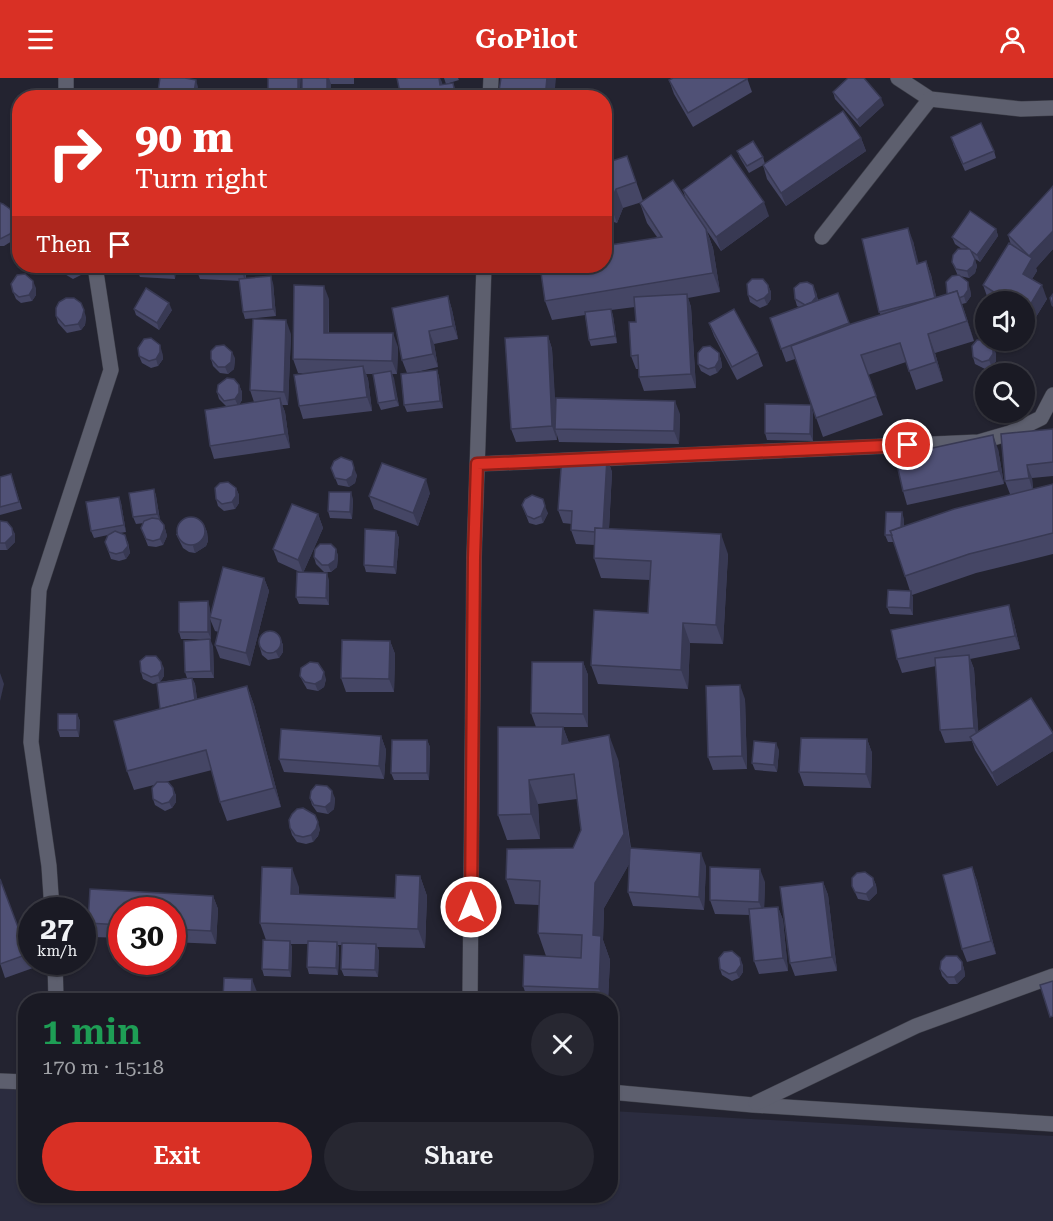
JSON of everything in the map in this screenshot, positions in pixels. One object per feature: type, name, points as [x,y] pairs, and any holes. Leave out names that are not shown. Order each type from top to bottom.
[{"type":"street","points":[[898,78],[930,99],[1021,109],[1053,108]]},
{"type":"street","points":[[822,237],[930,99]]},
{"type":"street","points":[[51,897],[49,866],[31,742],[39,590],[111,370],[95,273]]},
{"type":"street","points":[[471,993],[474,558],[484,273]]},
{"type":"street","points":[[477,464],[979,442],[1010,433],[1041,418],[1053,395]]},
{"type":"street","points":[[55,975],[56,993]]},
{"type":"street","points":[[753,1105],[916,1026],[1053,976]]},
{"type":"street","points":[[0,1081],[18,1082]]},
{"type":"street","points":[[618,1093],[753,1105],[1053,1124]]},
{"type":"shaded area","points":[[0,1077],[18,1078],[18,1203],[618,1203],[618,1111],[1053,1136],[1053,1221],[0,1221]]},
{"type":"building","points":[[160,78],[196,80],[194,90],[158,90]]},
{"type":"building","points":[[268,78],[298,78],[298,90],[268,90]]},
{"type":"building","points":[[302,78],[327,78],[327,90],[302,90]]},
{"type":"building","points":[[397,78],[439,78],[440,85],[453,83],[454,90],[399,90]]},
{"type":"building","points":[[501,78],[547,78],[546,90],[499,90]]},
{"type":"building","points":[[673,78],[747,79],[688,113],[669,80]]},
{"type":"building","points":[[848,78],[864,78],[881,98],[857,120],[833,92]]},
{"type":"building","points":[[843,111],[861,138],[781,193],[763,165]]},
{"type":"building","points":[[981,123],[994,151],[963,164],[951,137]]},
{"type":"building","points":[[753,141],[763,157],[747,166],[737,151]]},
{"type":"building","points":[[731,155],[764,202],[716,237],[683,190]]},
{"type":"building","points":[[627,156],[636,182],[616,189],[612,199],[612,161]]},
{"type":"building","points":[[673,180],[706,229],[713,273],[545,301],[541,273],[612,273],[612,245],[662,237],[640,203]]},
{"type":"building","points":[[1053,186],[1053,231],[1029,256],[1008,235]]},
{"type":"building","points":[[0,203],[12,212],[12,230],[10,234],[0,239]]},
{"type":"building","points":[[970,211],[996,229],[977,255],[971,251],[975,259],[973,266],[967,271],[956,269],[952,262],[953,255],[958,249],[969,249],[952,237]]},
{"type":"building","points":[[908,228],[917,264],[926,261],[935,298],[879,312],[862,239]]},
{"type":"building","points":[[1009,243],[1032,258],[1023,274],[1042,285],[1035,297],[1035,291],[992,291],[983,285]]},
{"type":"building","points":[[25,274],[33,281],[33,288],[29,295],[19,297],[13,292],[11,284],[17,275]]},
{"type":"building","points":[[959,275],[968,282],[968,290],[964,296],[959,298],[957,291],[947,293],[946,282],[952,276]]},
{"type":"building","points":[[271,276],[273,309],[243,312],[239,279]]},
{"type":"building","points":[[752,279],[763,279],[768,285],[769,293],[757,301],[748,295],[747,284]]},
{"type":"building","points":[[807,282],[813,285],[816,297],[805,305],[795,299],[794,288],[800,283]]},
{"type":"building","points":[[294,285],[324,286],[324,333],[393,333],[392,361],[293,359]]},
{"type":"building","points":[[146,288],[169,303],[157,323],[134,309]]},
{"type":"building","points":[[957,291],[967,321],[928,334],[936,362],[909,371],[900,343],[861,355],[876,396],[816,418],[791,346],[851,324]]},
{"type":"building","points":[[838,293],[849,323],[781,349],[770,318]]},
{"type":"building","points":[[687,294],[691,374],[639,377],[638,355],[631,356],[629,322],[636,322],[634,297]]},
{"type":"building","points":[[448,296],[453,326],[429,331],[433,354],[402,360],[392,308]]},
{"type":"building","points":[[66,298],[74,298],[81,303],[84,310],[78,324],[65,326],[56,316],[59,302]]},
{"type":"building","points":[[611,309],[615,336],[589,340],[585,312]]},
{"type":"building","points":[[734,309],[758,353],[732,367],[709,323]]},
{"type":"building","points":[[253,319],[286,320],[284,392],[250,390]]},
{"type":"building","points":[[548,336],[552,426],[511,429],[505,338]]},
{"type":"building","points":[[151,338],[160,345],[160,352],[156,359],[149,361],[139,356],[138,348],[144,339]]},
{"type":"building","points":[[975,342],[975,351],[993,351],[993,354],[989,360],[982,362],[973,357],[972,346]]},
{"type":"building","points":[[224,345],[232,352],[231,362],[225,367],[218,367],[211,359],[211,351],[216,346]]},
{"type":"building","points":[[710,346],[719,353],[719,360],[715,367],[708,369],[698,364],[698,353],[703,347]]},
{"type":"building","points":[[363,366],[367,397],[299,406],[294,375]]},
{"type":"building","points":[[437,370],[440,401],[404,405],[401,374]]},
{"type":"building","points":[[391,371],[396,400],[378,403],[373,374]]},
{"type":"building","points":[[227,378],[234,379],[239,385],[239,393],[235,399],[224,401],[217,392],[218,385]]},
{"type":"building","points":[[280,398],[285,434],[210,446],[205,410]]},
{"type":"building","points":[[556,398],[675,401],[674,431],[555,429]]},
{"type":"building","points":[[765,404],[811,405],[810,434],[765,433]]},
{"type":"building","points":[[1053,429],[1053,462],[1027,465],[1029,478],[1005,481],[1001,434]]},
{"type":"building","points":[[993,435],[999,471],[903,491],[895,456]]},
{"type":"building","points":[[562,455],[607,458],[603,529],[595,528],[595,532],[571,530],[572,511],[558,510]]},
{"type":"building","points":[[341,457],[352,461],[354,468],[352,476],[346,480],[335,478],[331,468],[334,461]]},
{"type":"building","points":[[382,463],[426,479],[413,513],[369,496]]},
{"type":"building","points":[[11,474],[19,502],[0,507],[0,477]]},
{"type":"building","points":[[228,482],[236,488],[236,496],[232,502],[222,504],[216,499],[215,488],[220,483]]},
{"type":"building","points":[[1053,484],[1053,533],[969,554],[905,576],[890,531],[954,509]]},
{"type":"building","points":[[154,489],[157,514],[133,517],[129,493]]},
{"type":"building","points":[[329,492],[351,492],[350,512],[328,511]]},
{"type":"building","points":[[532,495],[543,499],[545,506],[541,516],[534,519],[527,516],[522,505],[525,499]]},
{"type":"building","points":[[119,497],[124,525],[91,531],[86,502]]},
{"type":"building","points":[[292,504],[318,514],[298,560],[273,549]]},
{"type":"building","points":[[886,512],[902,512],[901,527],[890,531],[892,535],[885,535]]},
{"type":"building","points":[[191,517],[201,521],[205,531],[201,541],[191,545],[181,541],[177,531],[181,521]]},
{"type":"building","points":[[152,518],[159,519],[164,525],[160,539],[153,541],[146,539],[141,528],[144,521]]},
{"type":"building","points":[[0,521],[7,522],[12,528],[13,535],[5,543],[0,543]]},
{"type":"building","points":[[595,528],[721,534],[716,625],[683,623],[681,670],[591,665],[594,610],[648,613],[651,561],[594,558]]},
{"type":"building","points":[[365,529],[396,531],[394,567],[364,565]]},
{"type":"building","points":[[115,531],[125,535],[128,546],[123,552],[116,554],[109,552],[105,542],[108,535]]},
{"type":"building","points":[[320,544],[331,544],[336,549],[335,560],[328,565],[322,565],[314,557],[315,549]]},
{"type":"building","points":[[223,567],[264,578],[246,653],[215,645],[221,620],[210,617]]},
{"type":"building","points":[[297,572],[327,573],[326,598],[296,597]]},
{"type":"building","points":[[888,590],[911,591],[910,608],[887,607]]},
{"type":"building","points":[[208,601],[208,632],[179,632],[179,602]]},
{"type":"building","points":[[1009,605],[1015,636],[897,659],[891,630]]},
{"type":"building","points":[[270,631],[278,634],[281,642],[278,650],[270,653],[262,650],[259,642],[262,634]]},
{"type":"building","points":[[210,639],[211,671],[185,672],[184,641]]},
{"type":"building","points":[[342,640],[390,641],[389,679],[341,678]]},
{"type":"building","points":[[969,655],[974,728],[940,730],[935,658]]},
{"type":"building","points":[[146,656],[156,656],[161,662],[162,669],[158,675],[151,677],[141,672],[140,661]]},
{"type":"building","points":[[310,662],[318,663],[324,672],[322,680],[315,684],[305,682],[300,676],[301,668]]},
{"type":"building","points":[[532,662],[583,662],[583,714],[531,713]]},
{"type":"building","points":[[192,678],[195,700],[160,709],[157,683]]},
{"type":"building","points":[[740,685],[742,756],[708,757],[706,686]]},
{"type":"building","points":[[247,686],[274,788],[220,802],[206,750],[127,771],[114,721]]},
{"type":"building","points":[[1031,698],[1053,734],[992,773],[970,737]]},
{"type":"building","points":[[58,714],[77,714],[77,730],[58,730]]},
{"type":"building","points":[[498,727],[563,727],[562,744],[609,735],[624,834],[595,883],[593,935],[601,936],[599,989],[523,986],[524,955],[581,958],[582,935],[538,933],[540,881],[506,879],[507,849],[573,848],[581,830],[574,774],[529,780],[531,814],[498,815]]},
{"type":"building","points":[[281,729],[381,736],[379,766],[279,759]]},
{"type":"building","points":[[801,738],[867,739],[866,774],[799,772]]},
{"type":"building","points":[[392,740],[427,740],[427,773],[391,773]]},
{"type":"building","points":[[754,741],[776,743],[774,765],[752,763]]},
{"type":"building","points":[[157,782],[168,782],[173,788],[174,795],[169,802],[162,804],[153,799],[152,788]]},
{"type":"building","points":[[316,785],[327,786],[332,791],[331,802],[325,807],[314,805],[310,798],[311,791]]},
{"type":"building","points":[[303,808],[315,815],[318,822],[311,835],[303,837],[295,835],[290,828],[289,820],[297,809]]},
{"type":"building","points":[[630,848],[701,853],[699,897],[628,892]]},
{"type":"building","points":[[262,867],[292,868],[291,894],[395,898],[396,875],[420,876],[418,929],[260,923]]},
{"type":"building","points":[[710,867],[760,869],[759,902],[710,900]]},
{"type":"building","points":[[972,867],[991,941],[962,949],[943,875]]},
{"type":"building","points":[[865,872],[873,878],[874,886],[866,894],[855,892],[852,878],[857,873]]},
{"type":"building","points":[[0,879],[18,927],[18,958],[0,964]]},
{"type":"building","points":[[823,882],[832,957],[790,963],[780,887]]},
{"type":"building","points":[[90,889],[213,896],[211,931],[186,930],[186,897],[108,897],[108,924],[96,923],[96,897],[90,897]]},
{"type":"building","points":[[778,907],[783,958],[754,961],[749,909]]},
{"type":"building","points":[[263,940],[290,941],[289,970],[262,969]]},
{"type":"building","points":[[308,941],[337,942],[336,968],[307,967]]},
{"type":"building","points":[[342,943],[376,944],[375,970],[341,969]]},
{"type":"building","points":[[732,951],[740,958],[741,965],[736,972],[729,974],[720,969],[719,958],[724,952]]},
{"type":"building","points":[[946,956],[957,956],[962,962],[962,970],[954,977],[947,977],[940,969],[941,961]]},
{"type":"building","points":[[224,978],[252,979],[251,993],[223,993]]},
{"type":"building","points":[[1053,981],[1053,1016],[1050,1017],[1040,985]]},
{"type":"route","points":[[471,907],[477,464],[908,445]]}]
